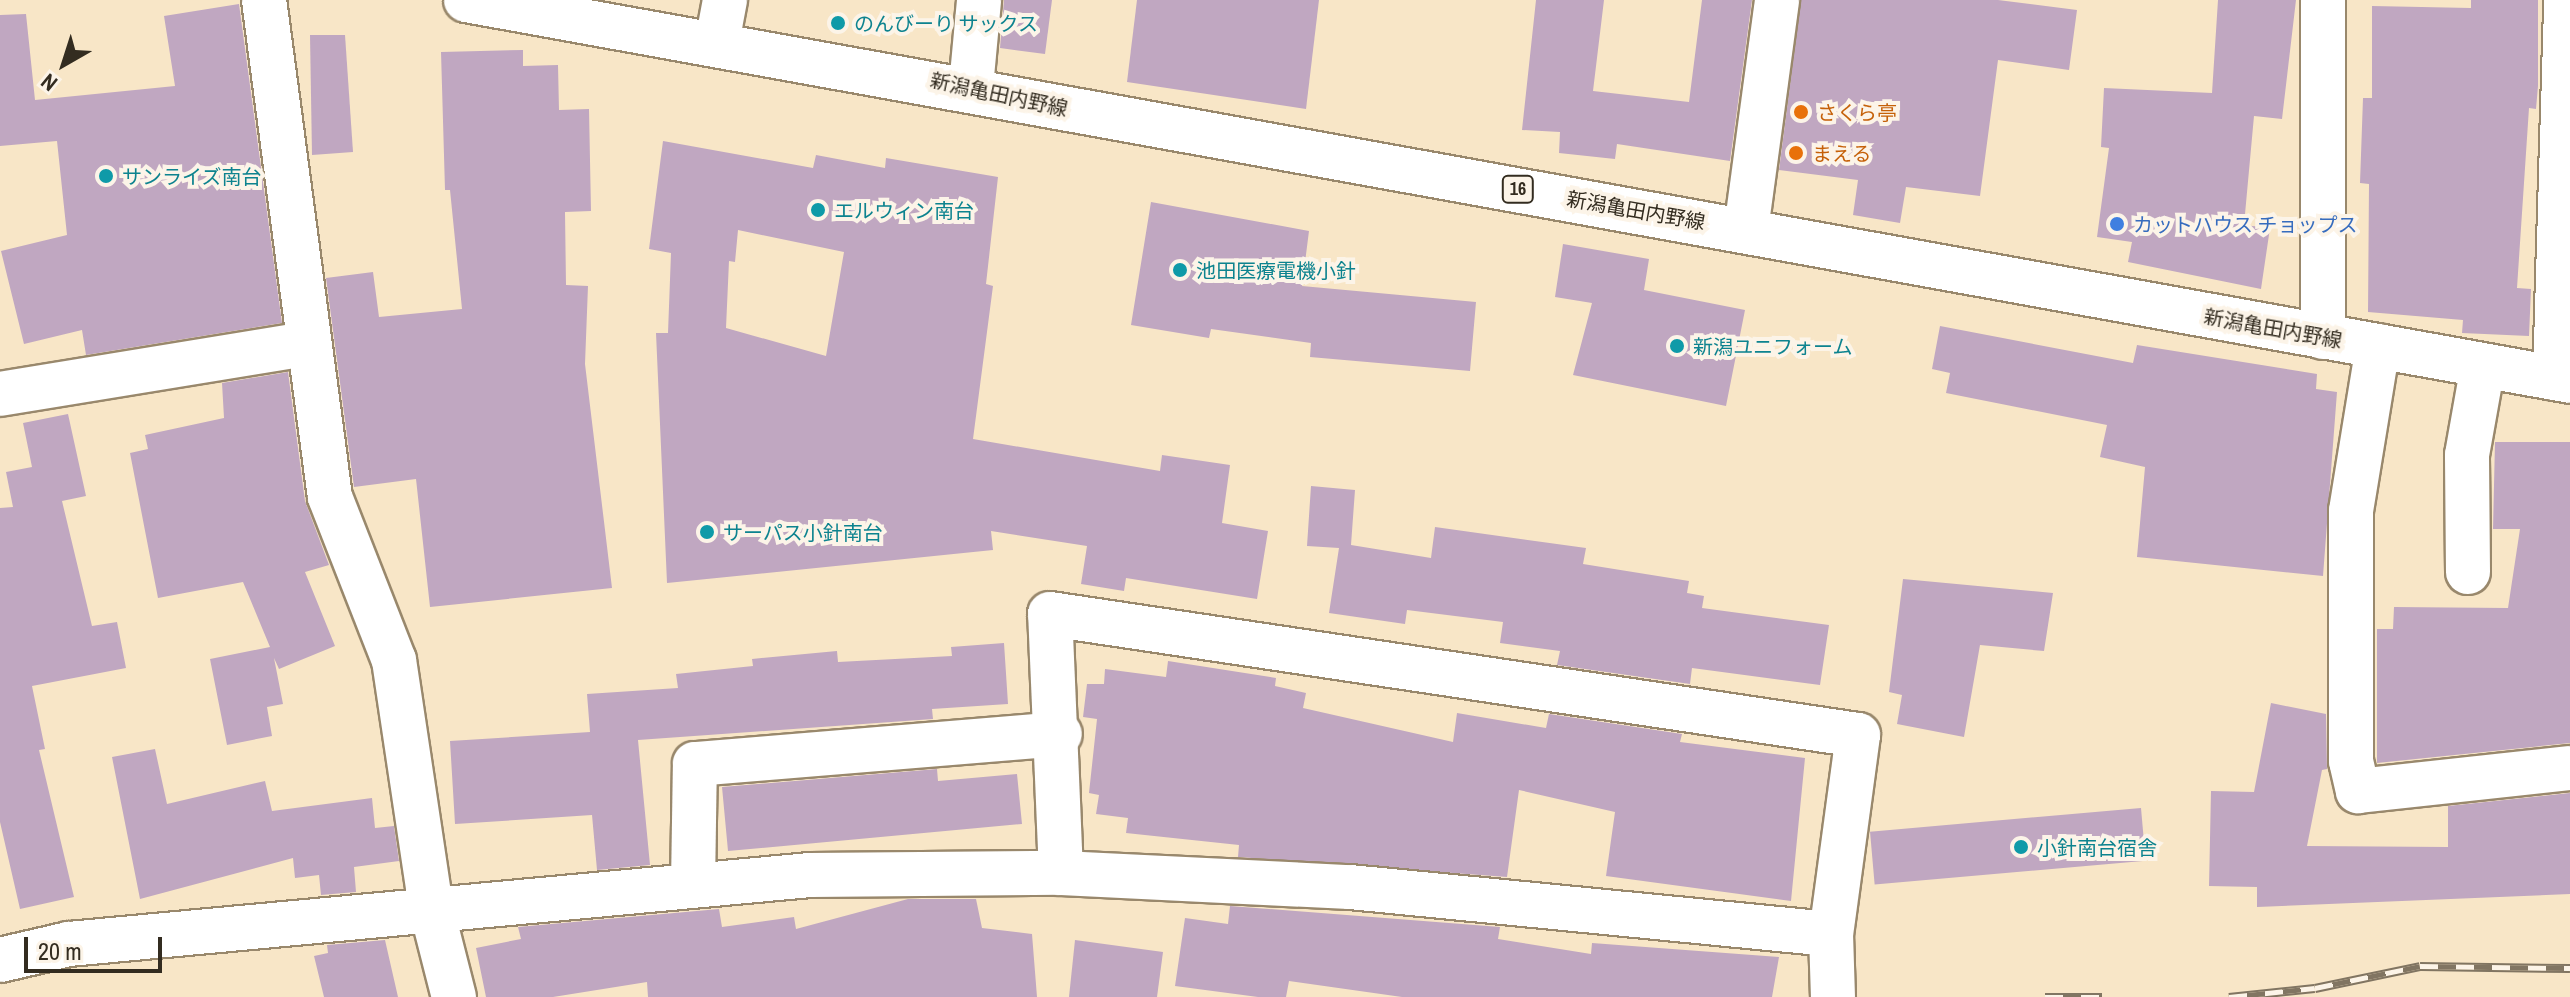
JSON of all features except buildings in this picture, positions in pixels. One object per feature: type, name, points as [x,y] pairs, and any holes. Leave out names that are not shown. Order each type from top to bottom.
[{"type":"street","points":[[264,0],[307,344],[330,497],[394,660],[431,907],[454,997]]},
{"type":"street","name":"新潟亀田内野線","points":[[466,0],[971,87],[2562,380]]},
{"type":"street","points":[[717,43],[725,0]]},
{"type":"street","points":[[971,87],[979,0]]},
{"type":"street","points":[[1746,230],[1777,0]]},
{"type":"street","points":[[2323,0],[2323,337]]},
{"type":"street","points":[[2562,380],[2566,0]]},
{"type":"street","points":[[0,394],[307,344]]},
{"type":"street","points":[[2378,346],[2351,511],[2351,761],[2358,791],[2570,768]]},
{"type":"street","points":[[2468,572],[2467,455],[2483,365]]},
{"type":"street","points":[[1061,873],[1060,734],[1050,614],[1858,735],[1831,934],[1833,997]]},
{"type":"street","points":[[693,885],[695,764],[1060,734]]},
{"type":"street","points":[[0,960],[69,944],[431,907],[810,875],[1061,873],[1350,887],[1831,934]]},
{"type":"railway","points":[[2229,997],[2315,988],[2420,966],[2570,968]]},
{"type":"railway","points":[[2045,997],[2102,997]]},
{"type":"place","name":"のんびーり サックス","points":[[838,23]]},
{"type":"place","name":"さくら亭","points":[[1801,112]]},
{"type":"place","name":"まえる","points":[[1796,153]]},
{"type":"place","name":"サンライズ南台","points":[[106,176]]},
{"type":"place","name":"エルウィン南台","points":[[818,210]]},
{"type":"place","name":"カットハウス チョップス","points":[[2117,224]]},
{"type":"place","name":"池田医療電機小針","points":[[1180,270]]},
{"type":"place","name":"新潟ユニフォーム","points":[[1677,346]]},
{"type":"place","name":"サーパス小針南台","points":[[707,532]]},
{"type":"place","name":"小針南台宿舎","points":[[2021,847]]}]
